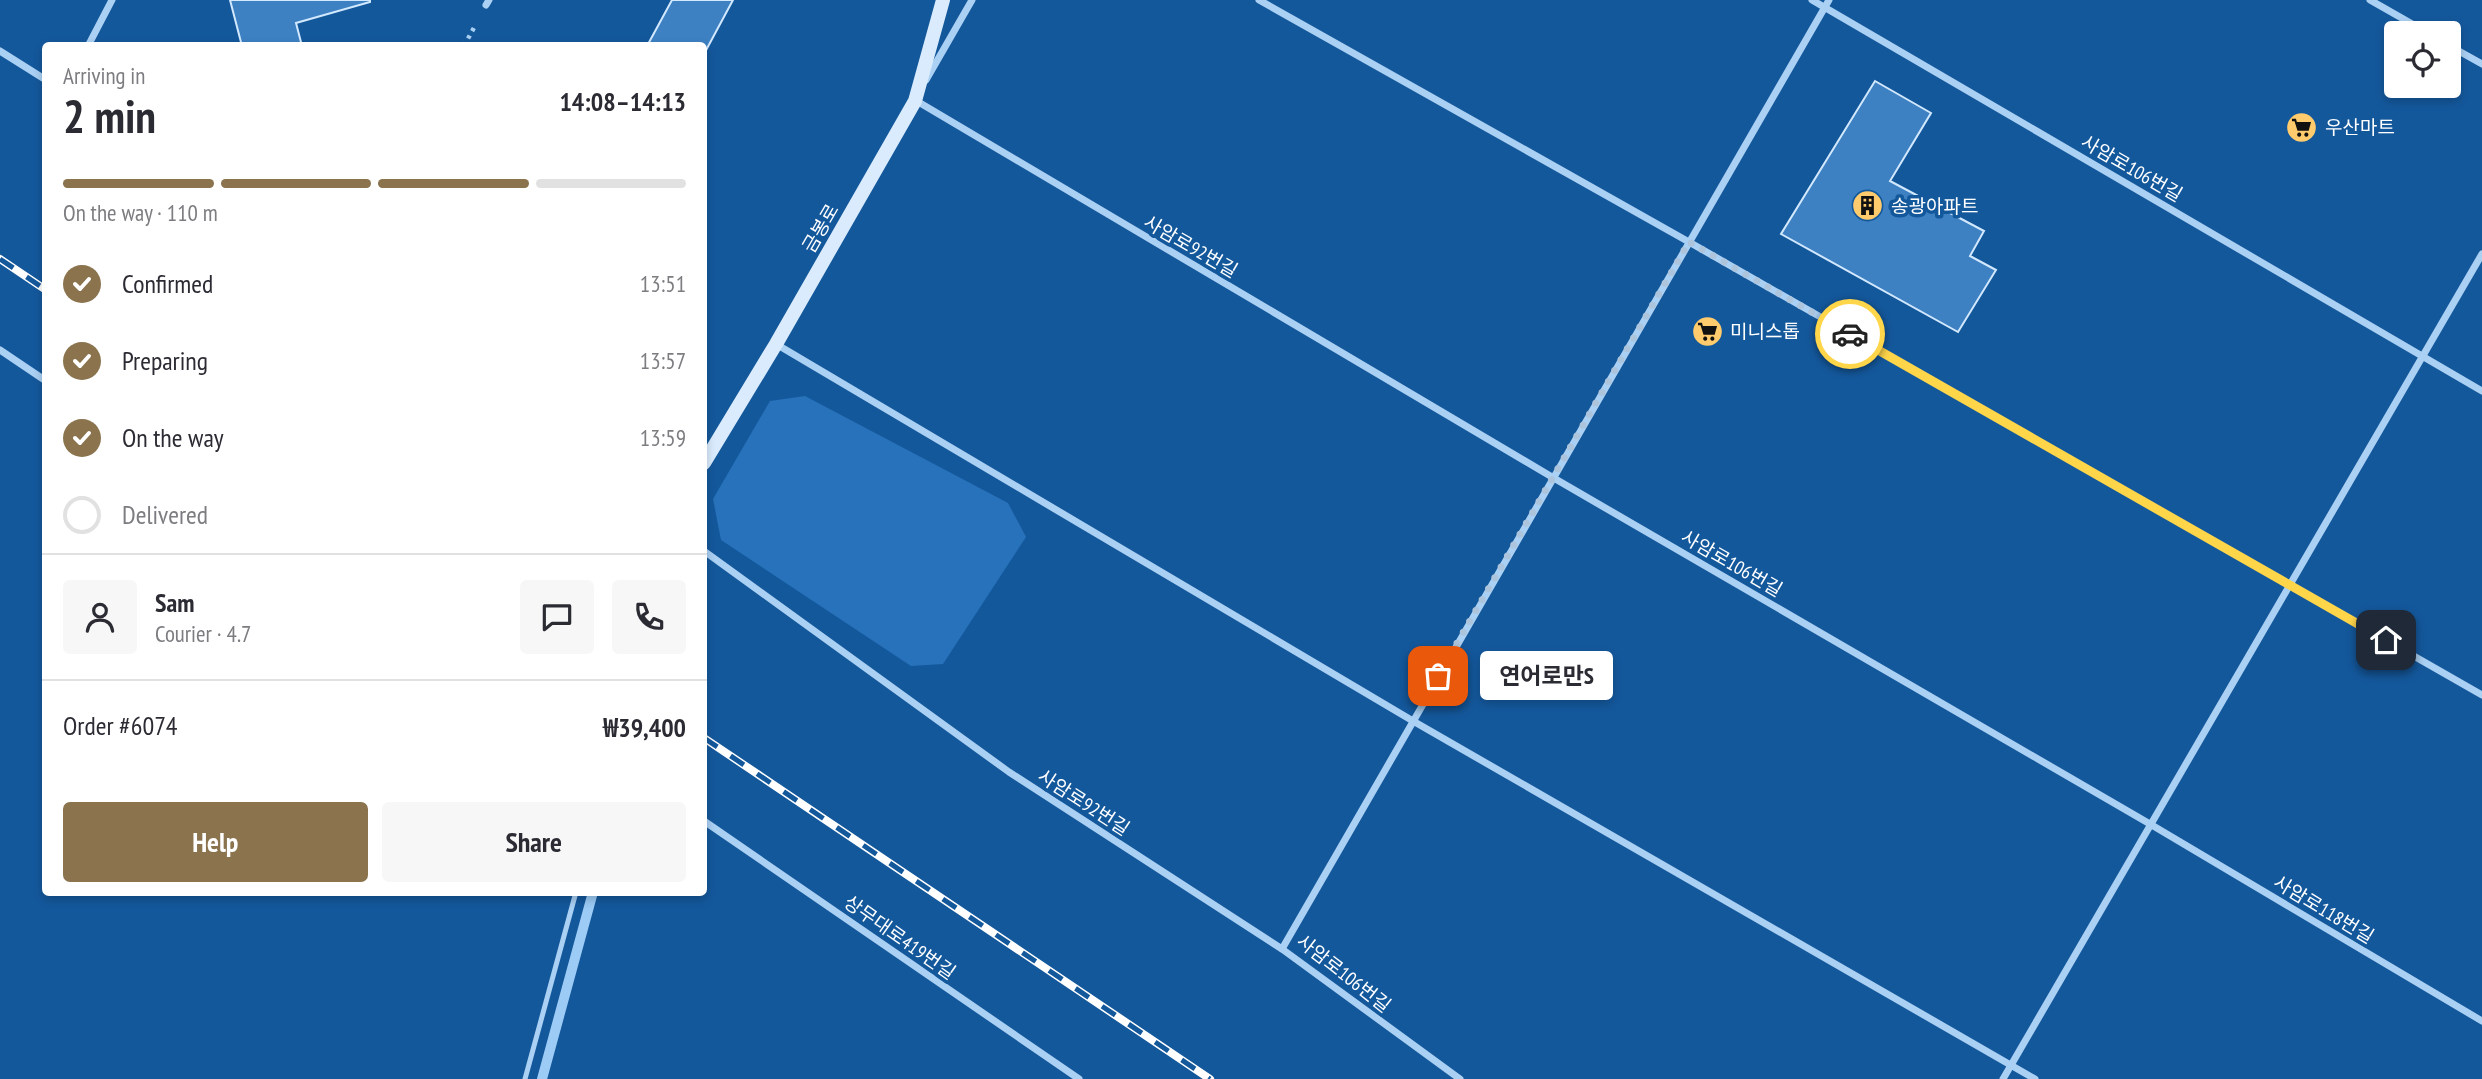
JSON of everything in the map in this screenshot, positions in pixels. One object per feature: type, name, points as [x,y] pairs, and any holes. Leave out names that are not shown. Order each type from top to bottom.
[{"type":"street","points":[[90,42],[112,0]]},
{"type":"street","name":"금봉로","points":[[707,458],[776,344],[915,101],[943,0]]},
{"type":"street","points":[[915,101],[972,0]]},
{"type":"street","points":[[1259,0],[2482,695]]},
{"type":"street","points":[[1812,0],[1827,4]]},
{"type":"street","points":[[2370,0],[2407,21]]},
{"type":"street","name":"사암로106번길","points":[[1460,1079],[1282,949],[1827,4],[2423,356]]},
{"type":"street","points":[[0,51],[42,77]]},
{"type":"street","points":[[2461,52],[2482,64]]},
{"type":"street","name":"사암로92번길","points":[[915,101],[1552,477]]},
{"type":"street","points":[[2003,1079],[2482,254]]},
{"type":"street","points":[[776,344],[1413,721],[2035,1079]]},
{"type":"street","points":[[0,350],[42,378]]},
{"type":"street","points":[[2423,356],[2482,391]]},
{"type":"street","name":"사암로106번길","points":[[1552,477],[2150,824]]},
{"type":"street","name":"사암로92번길","points":[[707,553],[1009,772],[1282,949]]},
{"type":"street","name":"상무대로419번길","points":[[707,823],[1079,1079]]},
{"type":"street","name":"사암로118번길","points":[[2150,824],[2482,1021]]},
{"type":"lane","points":[[525,1079],[575,896]]},
{"type":"shaded area","points":[[805,396],[1008,503],[1026,537],[943,664],[911,666],[721,540],[713,499],[770,401]]},
{"type":"building","points":[[230,0],[370,0],[296,23],[301,42],[241,42]]},
{"type":"building","points":[[672,0],[733,0],[707,48],[707,42],[649,42]]},
{"type":"building","name":"송광아파트","points":[[1875,81],[1931,113],[1890,181],[1984,231],[1970,256],[1996,270],[1958,332],[1781,234]]},
{"type":"waterway","points":[[542,1079],[592,896]]},
{"type":"railway","points":[[0,259],[42,287]]},
{"type":"railway","points":[[707,740],[1210,1079]]},
{"type":"way so far","points":[[1438,676],[1689,242],[1850,334]]},
{"type":"place","name":"우산마트","points":[[2302,127]]},
{"type":"place","name":"송광아파트","points":[[1868,206]]},
{"type":"place","name":"미니스톱","points":[[1707,331]]},
{"type":"place","name":"연어로만S","points":[[1438,676]]},
{"type":"route","points":[[1850,334],[2386,640]]}]
